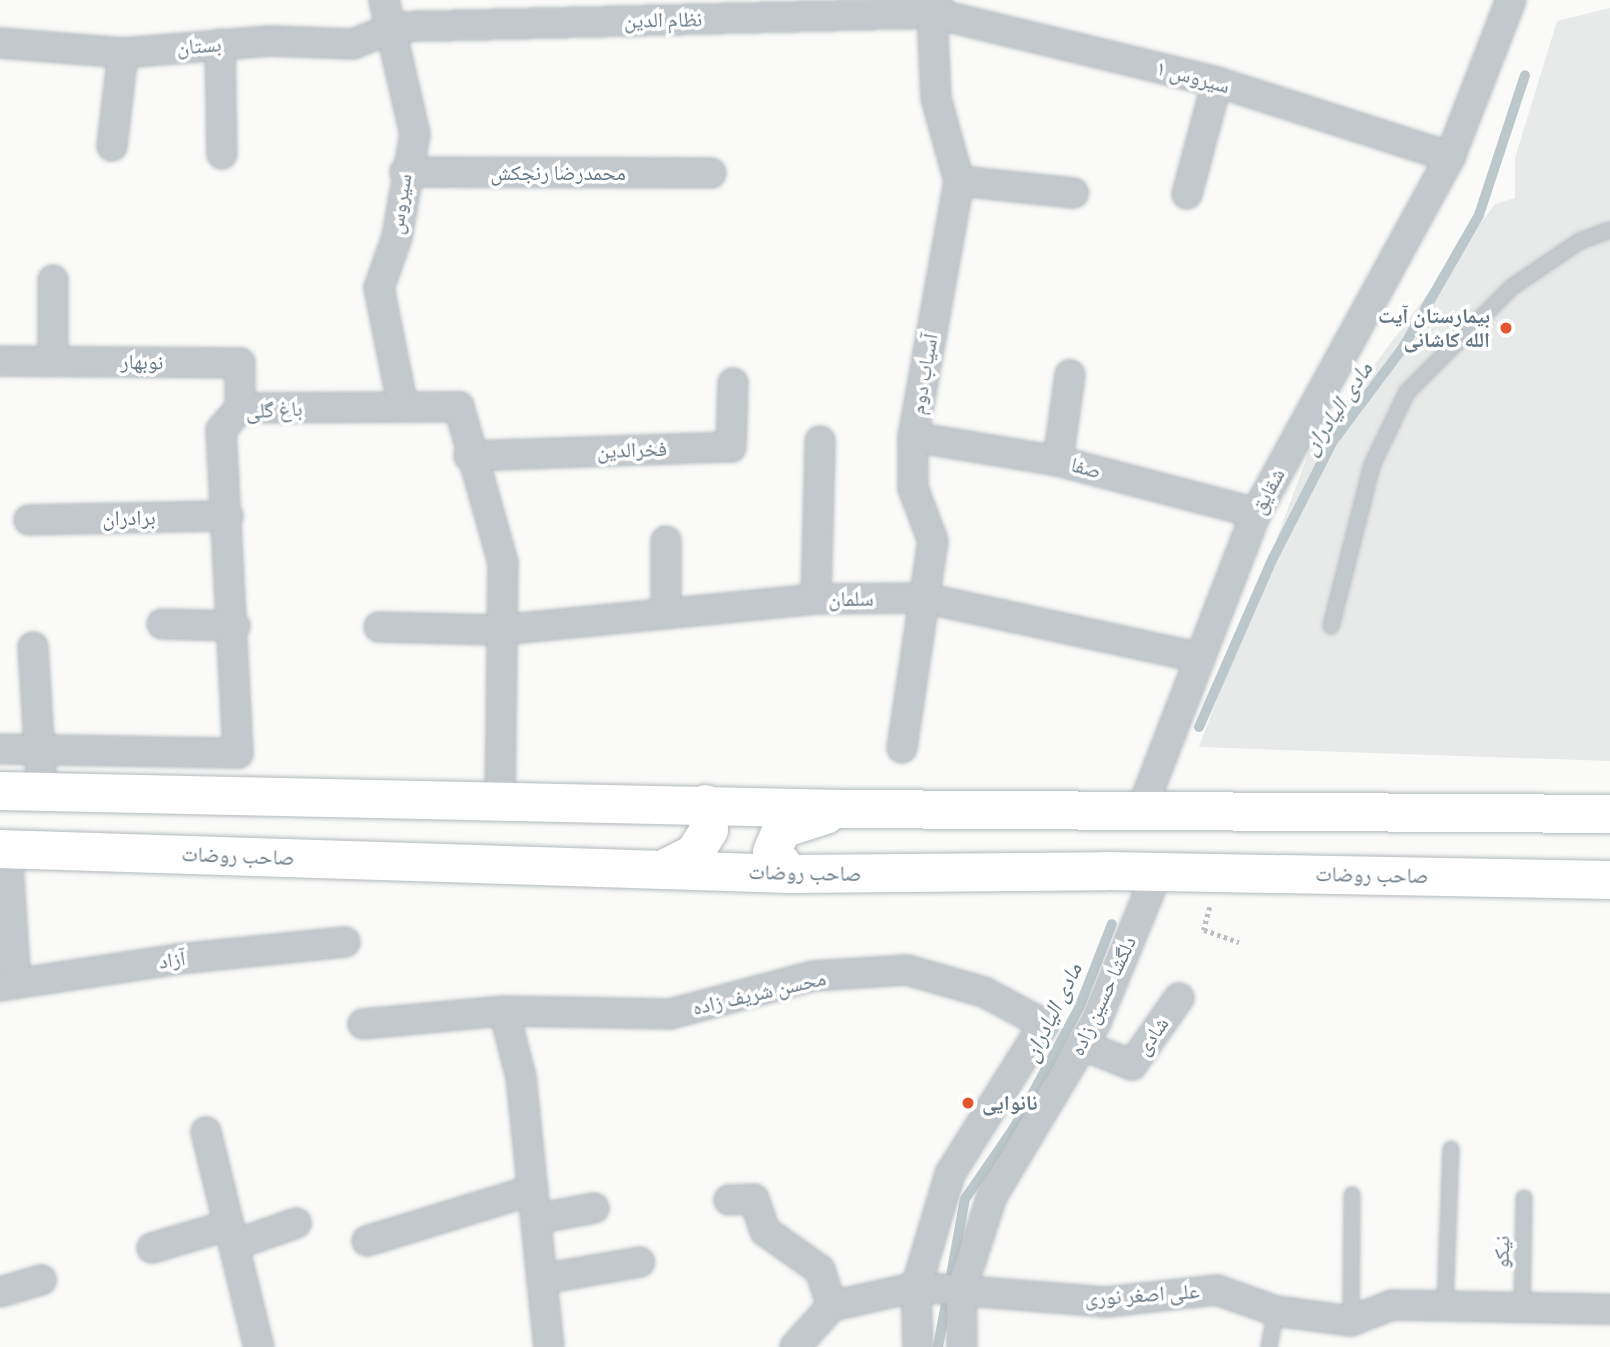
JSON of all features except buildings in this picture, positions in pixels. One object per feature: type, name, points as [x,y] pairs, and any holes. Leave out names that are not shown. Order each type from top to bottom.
[{"type":"street","name":"سیروس","points":[[384,0],[395,27],[415,134],[404,172],[397,237],[379,288],[402,407]]},
{"type":"street","name":"شقایق","points":[[1143,806],[1198,657],[1256,513],[1450,157],[1511,0]]},
{"type":"street","name":"نظام الدین","points":[[395,27],[934,7]]},
{"type":"street","name":"سیروس ۱","points":[[934,7],[1217,82],[1450,157]]},
{"type":"street","name":"آسیاب دوم","points":[[902,748],[933,541],[914,488],[913,438],[958,181],[936,98],[934,7]]},
{"type":"street","name":"بستان","points":[[0,43],[123,53],[220,44],[353,44],[395,27]]},
{"type":"street","points":[[220,44],[222,154]]},
{"type":"street","points":[[112,146],[123,53]]},
{"type":"street","points":[[1186,194],[1217,82]]},
{"type":"street","name":"محمدرضا رنجکش","points":[[404,172],[710,173]]},
{"type":"street","points":[[958,181],[1073,193]]},
{"type":"street","points":[[52,280],[54,362]]},
{"type":"street","name":"نوبهار","points":[[0,361],[240,363],[240,408]]},
{"type":"street","points":[[1058,461],[1070,375]]},
{"type":"street","name":"فخرالدین","points":[[470,456],[731,447],[733,383]]},
{"type":"street","name":"باغ گلی","points":[[0,749],[238,754],[235,626],[221,430],[240,408],[460,407],[470,456],[503,563],[500,630],[500,798]]},
{"type":"street","name":"صفا","points":[[913,438],[1058,461],[1256,513]]},
{"type":"street","points":[[816,600],[820,441]]},
{"type":"street","name":"برادران","points":[[29,520],[228,516]]},
{"type":"street","points":[[666,541],[666,614]]},
{"type":"street","name":"سلمان","points":[[379,627],[500,630],[816,600],[925,598],[1198,657]]},
{"type":"street","points":[[162,624],[235,626]]},
{"type":"street","points":[[33,647],[42,791]]},
{"type":"street","points":[[0,791],[500,798],[845,809],[1143,806],[1610,814]]},
{"type":"street","points":[[666,868],[699,846],[709,830],[706,804]]},
{"type":"street","points":[[790,874],[772,852],[782,829],[845,809]]},
{"type":"street","points":[[4,849],[8,985]]},
{"type":"street","name":"صاحب روضات","points":[[4,849],[790,874],[1219,873],[1610,880]]},
{"type":"street","name":"دلگشا حسین زاده","points":[[962,1347],[961,1291],[992,1196],[1082,1045],[1157,873]]},
{"type":"street","name":"آزاد","points":[[8,985],[345,942]]},
{"type":"street","name":"محسن شریف زاده","points":[[363,1024],[504,1011],[670,1014],[813,976],[907,970],[984,992],[1044,1024]]},
{"type":"street","name":"شادی","points":[[1082,1045],[1132,1065],[1179,998]]},
{"type":"street","points":[[504,1011],[521,1077],[549,1347]]},
{"type":"street","name":"دلگشا حسین زاده","points":[[918,1347],[916,1287],[950,1174],[1044,1024]]},
{"type":"street","points":[[206,1132],[259,1347]]},
{"type":"street","points":[[950,1174],[992,1196]]},
{"type":"street","points":[[367,1241],[533,1190]]},
{"type":"street","points":[[729,1200],[754,1199],[765,1231],[820,1270],[832,1306],[795,1347]]},
{"type":"street","points":[[536,1219],[594,1208]]},
{"type":"street","points":[[152,1248],[296,1223]]},
{"type":"street","points":[[542,1279],[640,1262]]},
{"type":"street","points":[[0,1292],[41,1280]]},
{"type":"street","name":"علی اصغر نوری","points":[[832,1306],[916,1287],[1106,1302],[1217,1290],[1276,1311],[1351,1321],[1392,1305],[1610,1309]]},
{"type":"lane","points":[[1331,626],[1372,465],[1407,392],[1513,287],[1580,241],[1610,230]]},
{"type":"lane","points":[[1445,1306],[1451,1149]]},
{"type":"lane","points":[[1351,1321],[1352,1195]]},
{"type":"lane","name":"نیکو","points":[[1522,1307],[1524,1198]]},
{"type":"lane","points":[[1269,1347],[1276,1311]]},
{"type":"path","points":[[1219,873],[1204,930],[1239,942]]},
{"type":"shaded area","name":"بیمارستان آیت الله کاشانی","points":[[1610,8],[1610,761],[1199,747],[1309,452],[1495,204],[1515,198],[1515,158],[1557,21]]},
{"type":"waterway","name":"مادی الیادران","points":[[1199,727],[1273,558],[1333,441],[1404,346],[1479,215],[1525,75]]},
{"type":"waterway","name":"مادی الیادران","points":[[938,1347],[965,1199],[1014,1128],[1079,1008],[1112,924]]},
{"type":"place","name":"بیمارستان آیت الله کاشانی","points":[[1506,328]]},
{"type":"place","name":"نانوایی","points":[[968,1103]]}]
